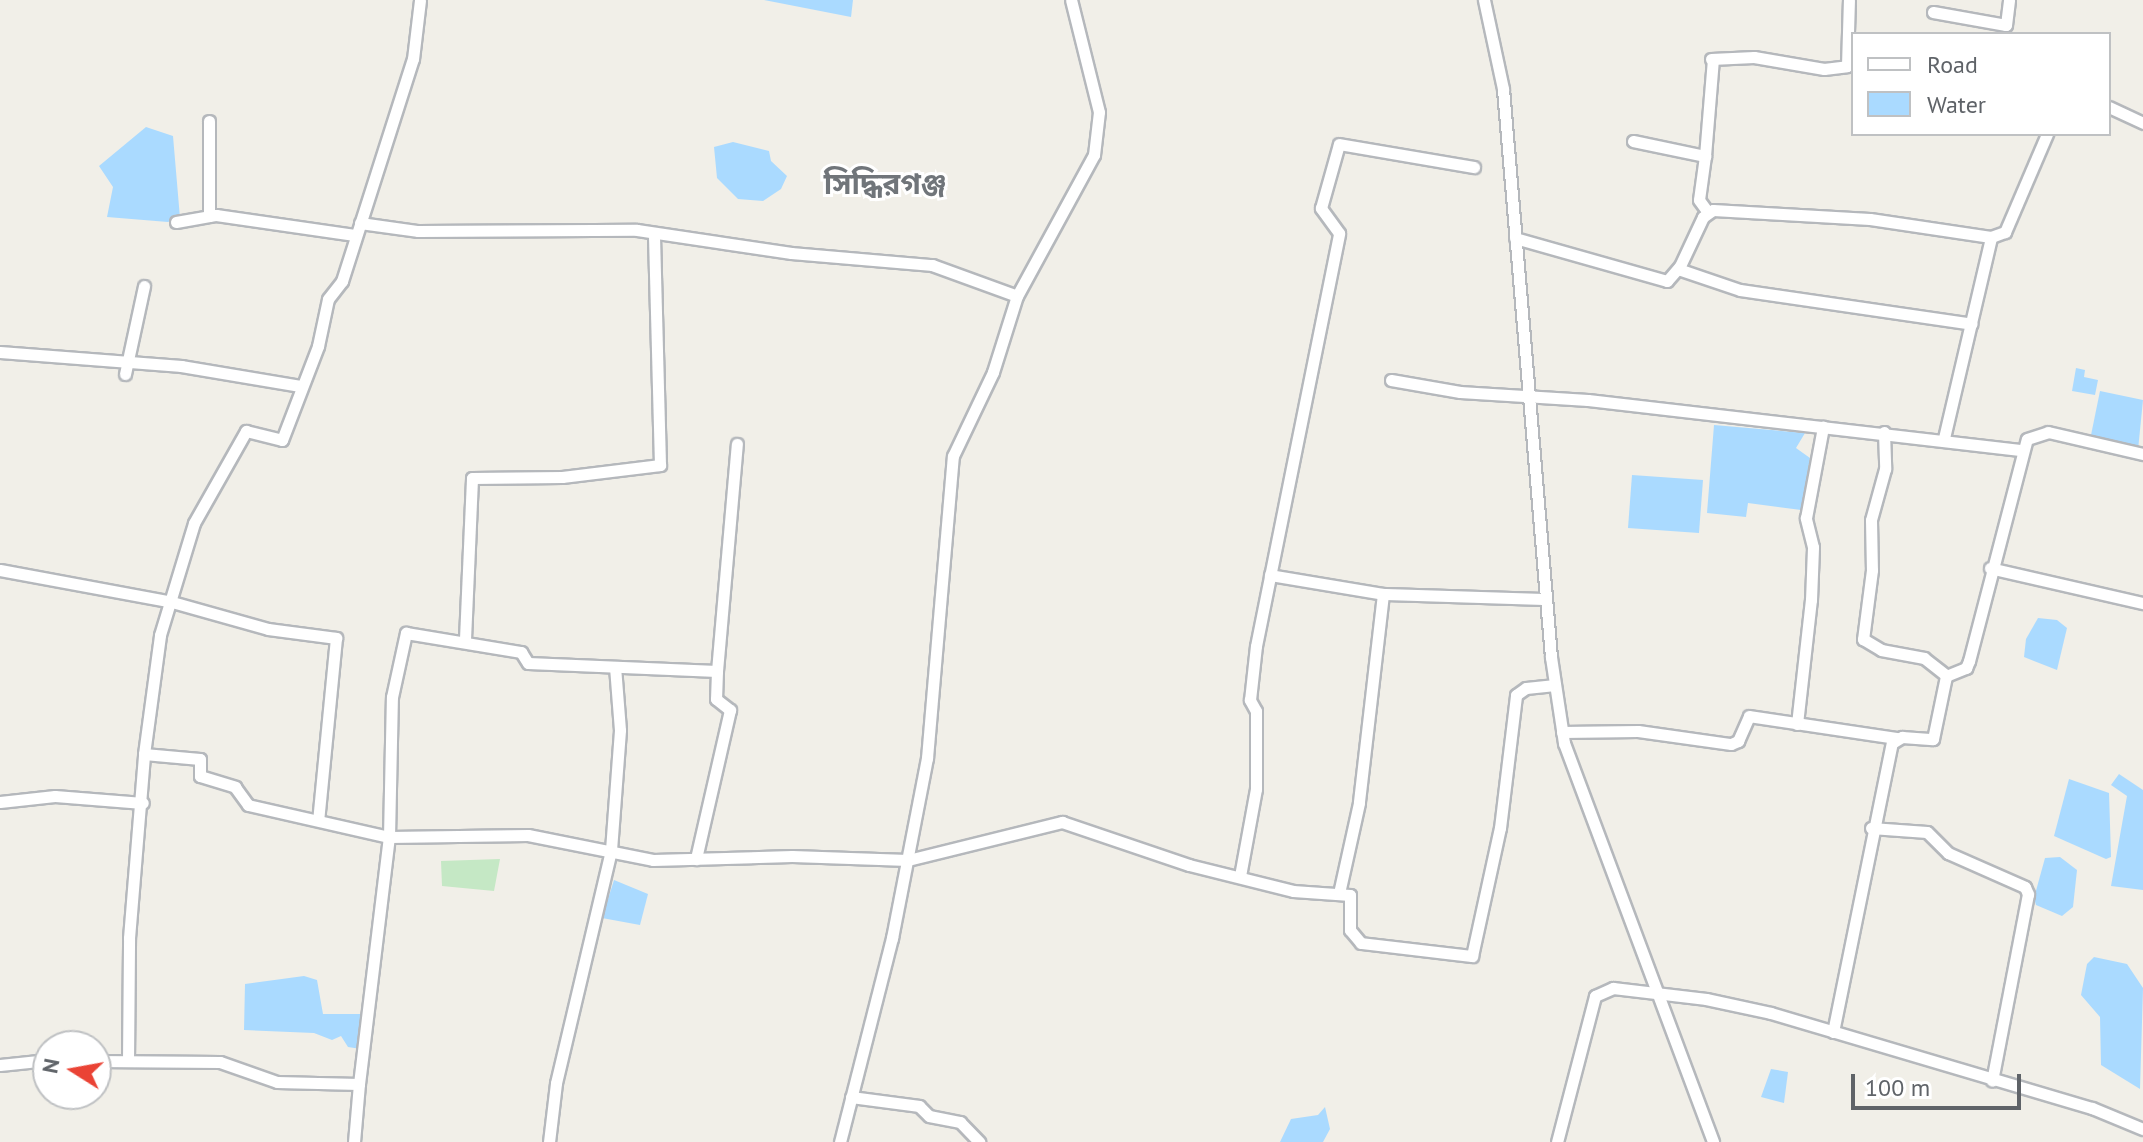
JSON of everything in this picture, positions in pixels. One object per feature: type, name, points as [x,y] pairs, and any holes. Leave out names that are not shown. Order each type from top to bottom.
[{"type":"street","points":[[128,1061],[129,938],[143,803],[144,754],[160,635],[194,523],[246,431],[282,440],[360,223],[413,59],[420,0]]},
{"type":"street","points":[[840,1142],[908,860],[939,657],[950,472],[993,372],[1017,296],[1081,186],[1098,133],[1094,87],[1071,0]]},
{"type":"street","points":[[1484,0],[1503,89],[1546,599],[1562,732],[1713,1142]]},
{"type":"street","points":[[1707,211],[1699,200],[1712,59],[1754,57],[1824,69],[1847,66],[1849,0]]},
{"type":"street","points":[[1933,12],[2006,25],[2009,0]]},
{"type":"street","points":[[2111,108],[2143,123]]},
{"type":"street","points":[[209,121],[209,216]]},
{"type":"street","points":[[1707,211],[1870,219],[1991,237],[2005,232],[2046,136]]},
{"type":"street","points":[[1633,141],[1705,156]]},
{"type":"street","points":[[1240,876],[1256,789],[1256,711],[1250,700],[1270,575],[1339,233],[1321,208],[1339,144],[1474,167]]},
{"type":"street","points":[[1515,238],[1667,281],[1678,269],[1707,211]]},
{"type":"street","points":[[176,222],[209,216],[355,235]]},
{"type":"street","points":[[360,223],[418,231],[654,233],[791,253],[932,265],[1017,296]]},
{"type":"street","points":[[465,639],[472,478],[562,477],[660,465],[654,233]]},
{"type":"street","points":[[1944,438],[1991,237]]},
{"type":"street","points":[[1678,269],[1740,290],[1972,324]]},
{"type":"street","points":[[125,374],[144,286]]},
{"type":"street","points":[[0,352],[127,360],[300,386]]},
{"type":"street","points":[[1391,380],[1944,438],[2022,450]]},
{"type":"street","points":[[1797,724],[1811,600],[1813,547],[1806,518],[1823,427]]},
{"type":"street","points":[[1947,676],[1966,668],[1969,661],[2022,450],[2031,433],[2039,431],[2143,454]]},
{"type":"street","points":[[1884,432],[1885,469],[1871,520],[1872,570],[1863,639],[1881,650],[1924,658],[1947,676]]},
{"type":"street","points":[[696,859],[730,710],[716,699],[737,444]]},
{"type":"street","points":[[1990,568],[2143,603]]},
{"type":"street","points":[[0,570],[172,602],[268,629],[336,638],[318,820]]},
{"type":"street","points":[[1270,575],[1383,594],[1546,599]]},
{"type":"street","points":[[1339,893],[1359,803],[1383,594]]},
{"type":"street","points":[[354,1142],[389,837],[392,697],[406,633],[465,639],[521,652],[528,663],[717,671]]},
{"type":"street","points":[[549,1142],[556,1083],[611,850],[620,730],[615,667]]},
{"type":"street","points":[[1562,732],[1638,731],[1731,744],[1738,741],[1746,717],[1897,738],[1933,739],[1947,676]]},
{"type":"street","points":[[144,754],[200,759],[200,776],[235,787],[248,805],[389,837],[528,835],[653,860],[908,860],[1062,822],[1189,865],[1293,891],[1350,895],[1350,930],[1361,943],[1472,956],[1500,828],[1516,695],[1526,688],[1555,685]]},
{"type":"street","points":[[1833,1032],[1871,828],[1897,738]]},
{"type":"street","points":[[0,802],[55,796],[143,803]]},
{"type":"street","points":[[1871,828],[1927,832],[1948,853],[2025,887],[2028,894],[1992,1081]]},
{"type":"street","points":[[1557,1142],[1595,996],[1613,988],[1736,1005],[2092,1108],[2143,1129]]},
{"type":"street","points":[[112,1061],[220,1062],[277,1082],[359,1084]]},
{"type":"street","points":[[0,1065],[32,1062]]},
{"type":"street","points":[[851,1097],[919,1106],[929,1116],[960,1122],[979,1142]]},
{"type":"green space","points":[[500,859],[494,891],[442,886],[441,861]]},
{"type":"water","points":[[764,0],[853,0],[851,17]]},
{"type":"water","points":[[146,127],[173,136],[180,218],[168,222],[107,217],[113,187],[99,166]]},
{"type":"water","points":[[733,142],[769,151],[771,161],[787,176],[781,189],[763,201],[738,199],[717,178],[714,147]]},
{"type":"water","points":[[2076,368],[2085,370],[2084,377],[2098,380],[2095,395],[2072,391]]},
{"type":"water","points":[[2100,391],[2143,400],[2138,450],[2090,440]]},
{"type":"water","points":[[1714,425],[1805,433],[1796,448],[1810,458],[1801,510],[1748,503],[1746,517],[1707,513]]},
{"type":"water","points":[[1632,475],[1703,480],[1699,533],[1628,528]]},
{"type":"water","points":[[2038,618],[2057,620],[2067,628],[2057,670],[2024,657],[2026,639]]},
{"type":"water","points":[[2119,774],[2143,790],[2143,890],[2111,886],[2127,796],[2111,785]]},
{"type":"water","points":[[2069,779],[2109,793],[2111,857],[2106,859],[2054,836]]},
{"type":"water","points":[[2060,857],[2077,870],[2073,907],[2062,916],[2036,905],[2034,898],[2045,858]]},
{"type":"water","points":[[614,880],[648,894],[640,925],[602,918]]},
{"type":"water","points":[[2094,957],[2127,964],[2143,988],[2140,1089],[2101,1065],[2100,1017],[2081,995],[2087,964]]},
{"type":"water","points":[[304,976],[317,980],[323,1014],[364,1014],[361,1049],[348,1047],[341,1036],[332,1040],[314,1033],[244,1030],[245,984]]},
{"type":"water","points":[[1771,1069],[1788,1072],[1784,1103],[1761,1097]]},
{"type":"water","points":[[1325,1107],[1330,1129],[1323,1142],[1280,1142],[1291,1119],[1318,1115]]},
{"type":"district","name":"সিদ্ধিরগঞ্জ","points":[[885,183]]}]
